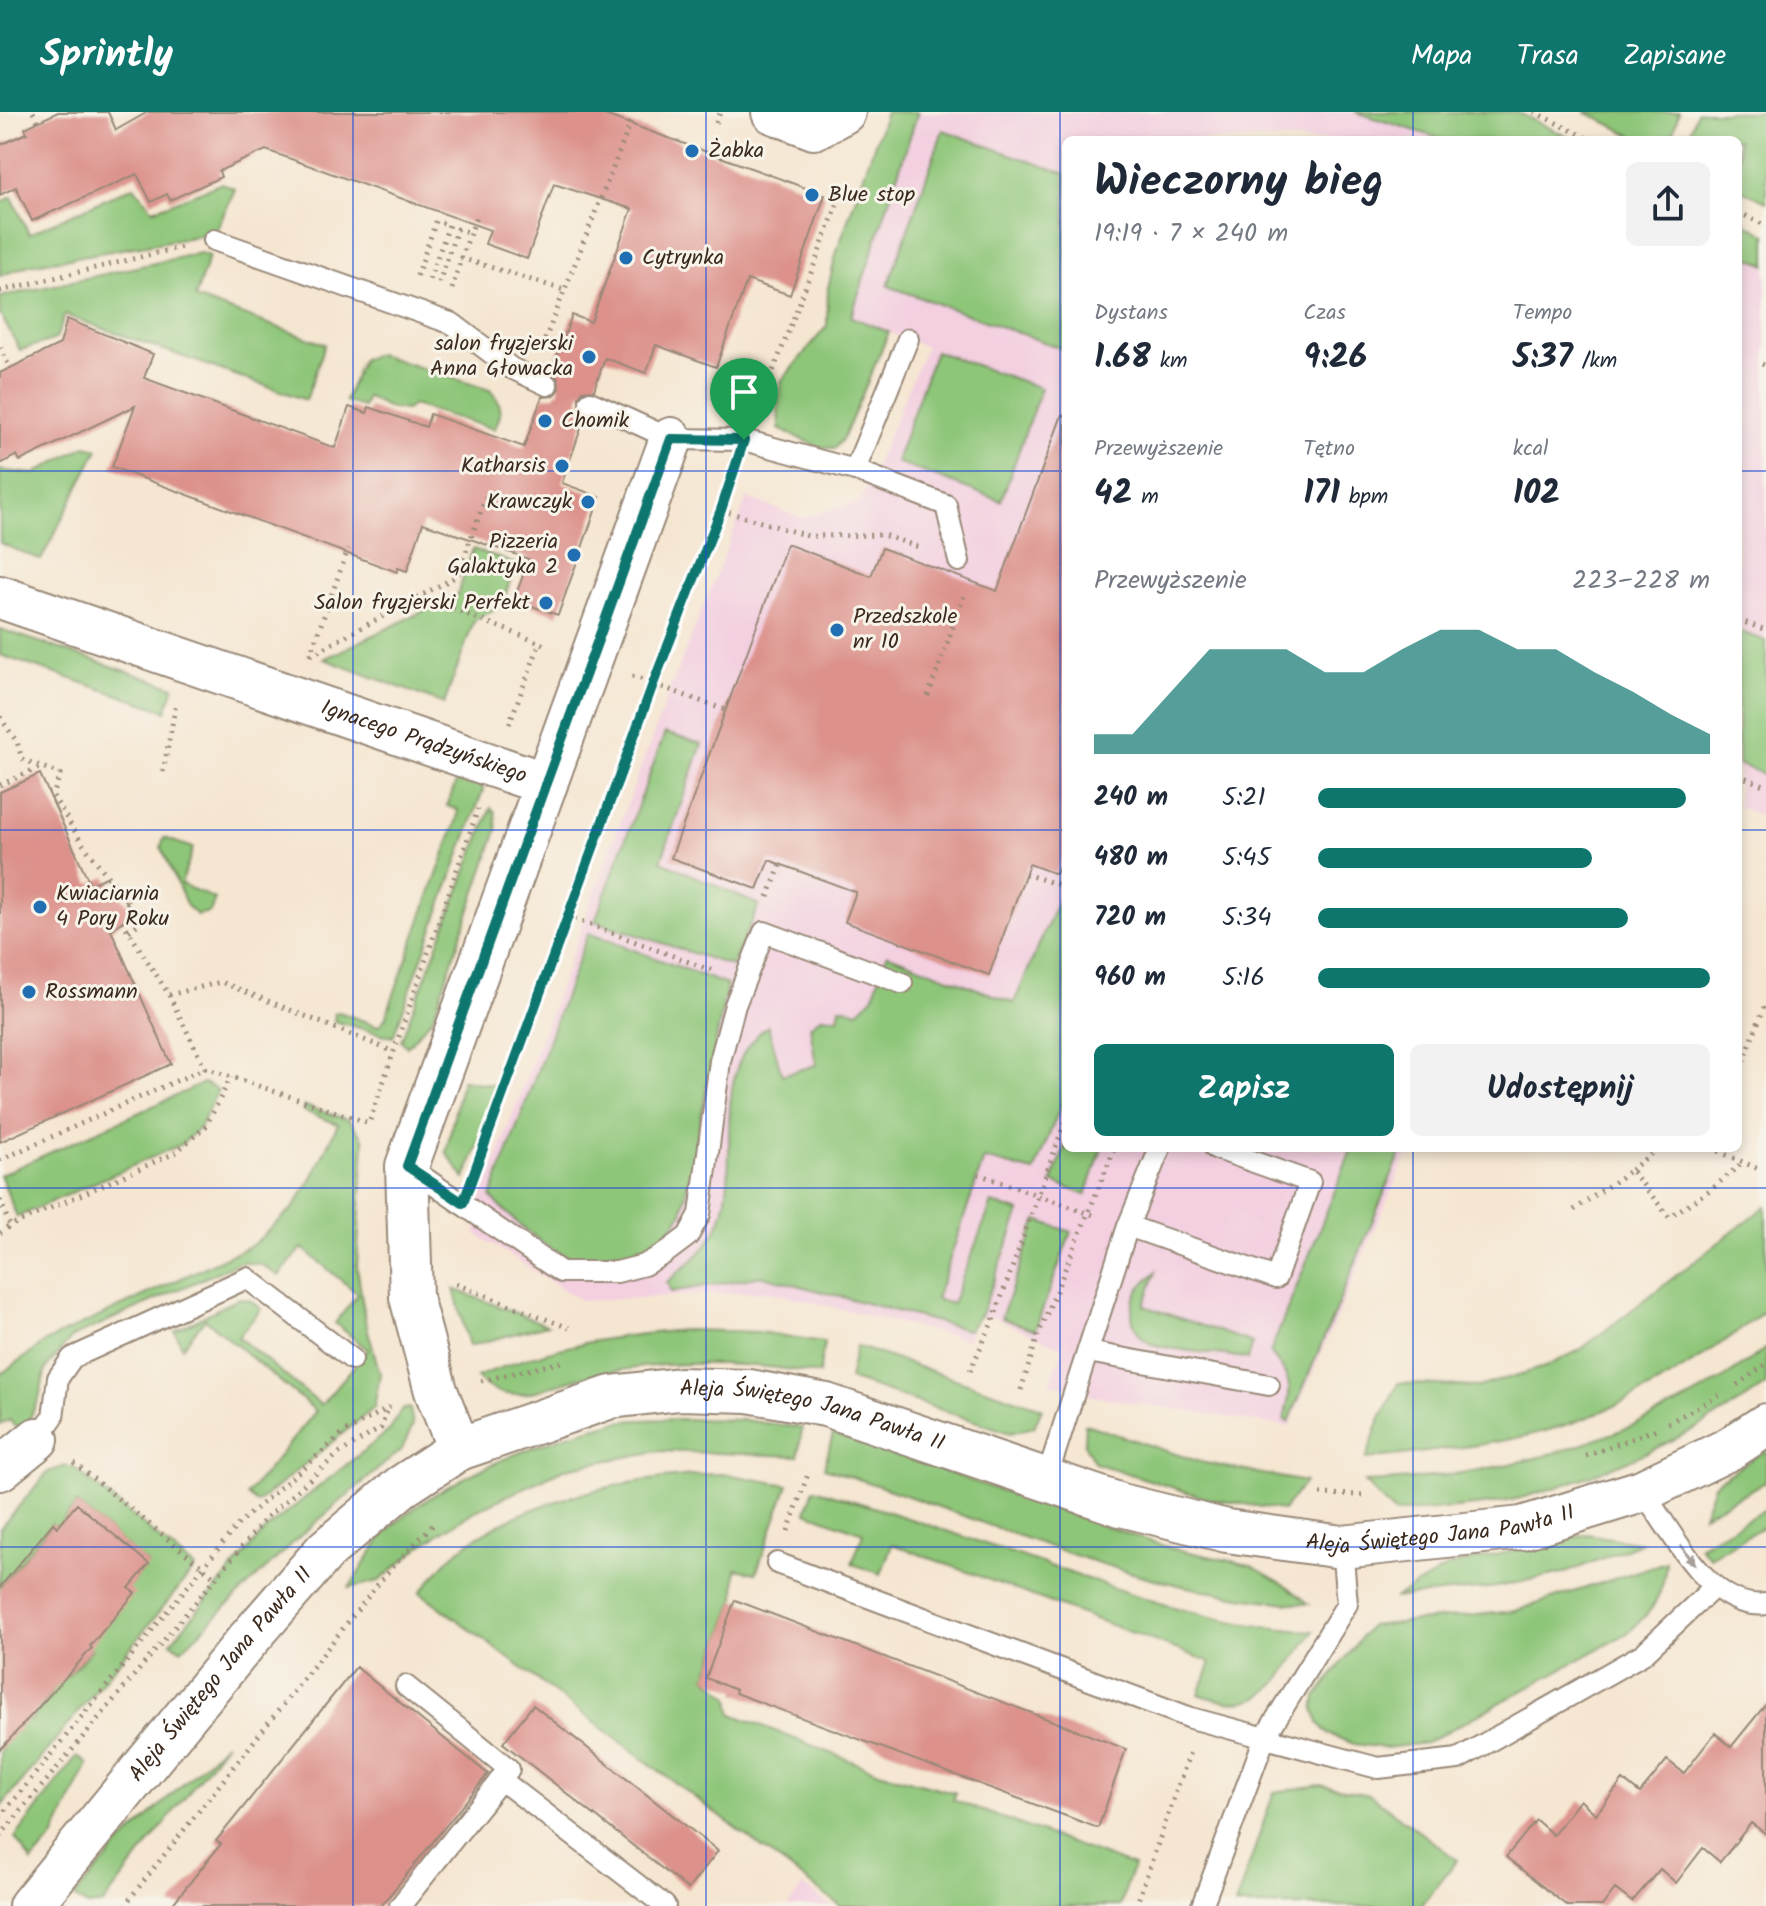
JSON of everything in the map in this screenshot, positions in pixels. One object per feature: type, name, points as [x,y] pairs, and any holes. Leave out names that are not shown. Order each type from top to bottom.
[{"type":"street","points":[[773,112],[814,128],[844,112]]},
{"type":"street","name":"Ignacego Prądzyńskiego","points":[[0,597],[546,784],[671,439]]},
{"type":"street","points":[[459,1449],[436,1391],[411,1297],[407,1166],[546,784]]},
{"type":"street","name":"Aleja Świętego Jana Pawła II","points":[[30,1906],[246,1642],[326,1550],[401,1487],[459,1449],[611,1397],[680,1389],[749,1391],[826,1405],[1047,1477],[1121,1505],[1227,1531],[1342,1547],[1522,1528],[1642,1491],[1731,1448],[1766,1425]]},
{"type":"street","points":[[0,1469],[53,1451]]},
{"type":"lane","points":[[214,240],[453,324],[511,368],[538,381]]},
{"type":"lane","points":[[855,470],[908,339]]},
{"type":"lane","points":[[590,402],[671,439],[744,440],[855,470],[946,505],[959,561]]},
{"type":"lane","points":[[407,1166],[463,1203],[513,1242],[561,1272],[617,1272],[644,1265],[688,1236],[700,1214],[720,1061],[744,983],[764,932],[902,983]]},
{"type":"lane","points":[[1047,1477],[1128,1226],[1158,1152]]},
{"type":"lane","points":[[1128,1226],[1276,1278],[1310,1182],[1226,1152]]},
{"type":"lane","points":[[53,1451],[58,1378],[72,1358],[247,1278],[352,1359]]},
{"type":"lane","points":[[1088,1352],[1269,1385]]},
{"type":"lane","points":[[1642,1491],[1713,1588],[1751,1606],[1766,1604]]},
{"type":"lane","points":[[1202,1906],[1265,1737],[1347,1604],[1342,1547]]},
{"type":"lane","points":[[777,1563],[1191,1718],[1378,1768],[1458,1759],[1643,1654],[1713,1588]]},
{"type":"lane","points":[[400,1906],[509,1769],[406,1686]]},
{"type":"lane","points":[[500,1779],[665,1906]]},
{"type":"path","points":[[33,112],[38,121]]},
{"type":"path","points":[[716,123],[720,112]]},
{"type":"path","points":[[1534,112],[1583,136]]},
{"type":"path","points":[[538,381],[633,117]]},
{"type":"path","points":[[463,1203],[653,684],[721,510],[744,440],[762,402],[841,195]]},
{"type":"path","points":[[1742,214],[1766,226]]},
{"type":"path","points":[[461,258],[476,218]]},
{"type":"path","points":[[413,288],[436,221],[449,225],[428,284],[437,287],[457,229],[471,233]]},
{"type":"path","points":[[0,347],[10,368]]},
{"type":"path","points":[[310,655],[457,576],[486,497]]},
{"type":"path","points":[[721,510],[808,536],[883,535],[959,561],[965,598],[928,696]]},
{"type":"path","points":[[295,697],[348,549]]},
{"type":"path","points":[[422,596],[540,643]]},
{"type":"path","points":[[1742,621],[1766,630]]},
{"type":"path","points":[[653,684],[725,710]]},
{"type":"path","points":[[0,717],[17,742],[22,759],[60,774],[53,796],[82,843],[142,921],[129,931]]},
{"type":"path","points":[[163,772],[171,718]]},
{"type":"path","points":[[0,785],[42,767]]},
{"type":"path","points":[[1742,777],[1766,786]]},
{"type":"path","points":[[1025,874],[1062,886]]},
{"type":"path","points":[[567,916],[744,983]]},
{"type":"path","points":[[122,921],[169,995],[205,1068]]},
{"type":"path","points":[[169,995],[221,982],[394,1052]]},
{"type":"path","points":[[1742,1065],[1766,1002]]},
{"type":"path","points":[[0,1160],[205,1068],[369,1123]]},
{"type":"path","points":[[0,1233],[175,1153],[206,1126],[231,1077]]},
{"type":"path","points":[[970,1371],[1040,1195],[1062,1131]]},
{"type":"path","points":[[1021,1390],[1038,1335],[1113,1152]]},
{"type":"path","points":[[1574,1210],[1653,1152]]},
{"type":"path","points":[[1719,1152],[1761,1170]]},
{"type":"path","points":[[1631,1170],[1669,1217],[1713,1188],[1742,1163]]},
{"type":"path","points":[[978,1174],[1128,1226]]},
{"type":"path","points":[[0,1200],[10,1226]]},
{"type":"path","points":[[444,1280],[569,1328]]},
{"type":"path","points":[[477,1382],[565,1361]]},
{"type":"path","points":[[1576,1461],[1659,1428],[1727,1392],[1766,1364]]},
{"type":"path","points":[[0,1836],[266,1518],[338,1454],[381,1428],[390,1394]]},
{"type":"path","points":[[0,1817],[240,1522],[334,1441],[399,1403]]},
{"type":"path","points":[[53,1451],[78,1464],[216,1578]]},
{"type":"path","points":[[1308,1494],[1378,1495]]},
{"type":"path","points":[[1136,1906],[1193,1744]]},
{"type":"shaded area","points":[[918,112],[1355,112],[1432,136],[1062,136],[1062,1152],[1408,1152],[1289,1427],[1097,1397],[1050,1383],[1063,1348],[994,1318],[976,1317],[968,1340],[767,1291],[582,1301],[476,1234],[476,1213],[670,689],[747,498],[802,518],[860,502],[926,347],[851,318]]},
{"type":"shaded area","points":[[1742,255],[1766,265],[1766,817],[1742,808]]},
{"type":"shaded area","points":[[803,1886],[831,1906],[788,1906]]},
{"type":"green space","points":[[886,112],[918,112],[851,317],[889,332],[844,437],[835,448],[819,447],[779,429],[778,401],[782,380],[827,326],[828,288],[837,251]]},
{"type":"green space","points":[[1355,112],[1517,112],[1566,136],[1432,136]]},
{"type":"green space","points":[[1585,112],[1679,112],[1672,136],[1633,136]]},
{"type":"green space","points":[[1697,112],[1766,112],[1766,202],[1742,190],[1742,136],[1688,136]]},
{"type":"green space","points":[[943,130],[1062,173],[1062,349],[888,286]]},
{"type":"green space","points":[[222,183],[235,189],[215,233],[29,265],[0,276],[0,203],[12,197],[29,234],[134,186],[153,210]]},
{"type":"green space","points":[[1742,222],[1766,234],[1766,265],[1742,255]]},
{"type":"green space","points":[[200,253],[209,256],[195,298],[325,344],[306,400],[65,315],[56,339],[20,350],[0,314],[0,297]]},
{"type":"green space","points":[[935,351],[1041,388],[1001,501],[896,462]]},
{"type":"green space","points":[[378,354],[490,390],[500,409],[494,429],[413,405],[406,410],[389,408],[367,397],[363,407],[345,401],[362,359]]},
{"type":"green space","points":[[85,446],[98,449],[41,560],[0,543],[0,470],[34,474]]},
{"type":"green space","points":[[473,549],[516,564],[502,604],[474,621],[444,704],[324,659],[457,595]]},
{"type":"green space","points":[[0,629],[174,687],[166,711],[0,655]]},
{"type":"green space","points":[[1742,632],[1766,641],[1766,775],[1742,766]]},
{"type":"green space","points":[[665,733],[702,744],[661,861],[759,905],[732,966],[595,921]]},
{"type":"green space","points":[[459,775],[482,785],[483,790],[393,1037],[334,1021],[335,1013],[339,1012],[378,1026],[385,1019],[457,819],[458,810],[447,806]]},
{"type":"green space","points":[[491,808],[495,812],[497,830],[433,1017],[407,1047],[401,1040]]},
{"type":"green space","points":[[164,838],[193,848],[181,884],[215,899],[210,912],[197,915],[187,906],[161,847]]},
{"type":"green space","points":[[1062,897],[1062,1103],[1034,1172],[984,1159],[936,1299],[952,1304],[992,1203],[1020,1212],[981,1314],[968,1330],[763,1276],[671,1292],[667,1282],[708,1244],[717,1228],[725,1204],[731,1093],[737,1068],[749,1045],[768,1026],[782,1075],[816,1065],[810,1026],[821,1017],[838,1018],[840,1007],[858,1011],[873,997],[887,954],[1014,1003]]},
{"type":"green space","points":[[588,933],[727,985],[682,1213],[659,1242],[635,1259],[611,1266],[586,1264],[562,1255],[538,1240],[491,1197]]},
{"type":"green space","points":[[462,1080],[500,1086],[465,1179],[446,1152]]},
{"type":"green space","points":[[204,1083],[218,1090],[200,1127],[182,1144],[17,1217],[0,1175]]},
{"type":"green space","points":[[305,1106],[349,1120],[364,1140],[357,1266],[365,1320],[380,1374],[374,1408],[257,1503],[247,1495],[316,1411],[205,1319],[182,1347],[175,1331],[239,1298],[250,1300],[261,1309],[238,1337],[321,1405],[368,1350],[335,1323],[358,1294],[302,1248],[279,1276],[260,1264],[240,1262],[72,1337],[46,1368],[39,1399],[25,1428],[14,1426],[10,1420],[0,1425],[0,1376],[4,1372],[47,1341],[254,1244],[293,1208],[311,1180],[338,1124],[303,1111]]},
{"type":"green space","points":[[1063,1152],[1101,1152],[1086,1195],[1052,1182]]},
{"type":"green space","points":[[1350,1152],[1401,1152],[1289,1422],[1284,1420],[1289,1384],[1270,1353]]},
{"type":"green space","points":[[1766,1206],[1766,1310],[1694,1362],[1615,1406],[1536,1434],[1366,1459],[1378,1424],[1398,1383],[1478,1387],[1545,1367],[1580,1350]]},
{"type":"green space","points":[[1037,1220],[1071,1232],[1035,1330],[1001,1318]]},
{"type":"green space","points":[[1156,1272],[1144,1306],[1253,1343],[1248,1359],[1158,1346],[1142,1337],[1133,1321],[1132,1307],[1139,1290]]},
{"type":"green space","points":[[454,1289],[547,1325],[469,1346]]},
{"type":"green space","points":[[686,1330],[759,1332],[824,1342],[819,1374],[745,1365],[671,1364],[595,1375],[516,1395],[495,1391],[477,1377],[530,1357],[579,1344]]},
{"type":"green space","points":[[856,1346],[1042,1408],[1034,1427],[1010,1433],[849,1379]]},
{"type":"green space","points":[[1766,1348],[1766,1385],[1681,1436],[1590,1476],[1495,1503],[1394,1513],[1364,1482],[1471,1471],[1524,1461],[1576,1446],[1675,1406],[1722,1379]]},
{"type":"green space","points":[[410,1408],[413,1425],[402,1449],[300,1536],[181,1650],[171,1642],[266,1529],[390,1430],[401,1410]]},
{"type":"green space","points":[[744,1420],[802,1428],[798,1456],[659,1451],[566,1468],[473,1512],[425,1543],[379,1581],[349,1588],[387,1532],[408,1513],[465,1477],[532,1448],[597,1427],[625,1421]]},
{"type":"green space","points":[[1085,1424],[1200,1462],[1305,1482],[1283,1510],[1209,1499],[1095,1463],[1084,1444]]},
{"type":"green space","points":[[833,1434],[1170,1548],[1250,1565],[1287,1586],[1309,1604],[1247,1598],[1185,1587],[1124,1571],[824,1468]]},
{"type":"green space","points":[[1766,1450],[1766,1482],[1703,1515],[1715,1483]]},
{"type":"green space","points":[[66,1466],[74,1468],[195,1568],[0,1808],[0,1750],[23,1716],[30,1721],[52,1693],[48,1689],[62,1672],[68,1676],[92,1649],[85,1642],[148,1564],[77,1504],[57,1527],[52,1523],[0,1587],[0,1528],[48,1472]]},
{"type":"green space","points":[[725,1474],[788,1485],[756,1573],[736,1569],[735,1600],[706,1677],[730,1697],[732,1714],[879,1772],[956,1793],[953,1800],[1133,1866],[1120,1906],[840,1906],[420,1592],[453,1555],[480,1535],[512,1518],[546,1505],[619,1485],[692,1475]]},
{"type":"green space","points":[[814,1489],[1181,1609],[1246,1624],[1314,1631],[1280,1679],[1268,1690],[1256,1698],[1241,1702],[1222,1701],[1199,1694],[1211,1662],[892,1544],[881,1574],[852,1564],[863,1533],[806,1512]]},
{"type":"green space","points":[[1766,1509],[1766,1525],[1710,1557],[1699,1546]]},
{"type":"green space","points":[[1587,1534],[1641,1543],[1568,1572],[1497,1587],[1394,1598],[1452,1565]]},
{"type":"green space","points":[[1666,1562],[1655,1603],[1626,1634],[1426,1743],[1386,1748],[1354,1744],[1328,1734],[1318,1723],[1314,1709],[1316,1697],[1370,1626],[1515,1611]]},
{"type":"green space","points":[[226,1743],[103,1904],[87,1906],[74,1897],[116,1848]]},
{"type":"green space","points":[[77,1756],[88,1764],[53,1838],[32,1862],[15,1838]]},
{"type":"green space","points":[[1320,1785],[1370,1795],[1457,1860],[1421,1906],[1235,1906],[1274,1792]]},
{"type":"building","points":[[58,112],[108,112],[116,130],[148,112],[597,112],[825,195],[790,295],[747,280],[716,367],[656,345],[646,373],[605,358],[594,390],[583,391],[579,396],[579,409],[586,414],[562,483],[600,497],[558,615],[514,600],[529,559],[423,523],[407,571],[398,568],[397,572],[112,467],[135,406],[20,461],[17,455],[0,464],[0,373],[60,344],[67,319],[153,354],[144,378],[335,448],[349,407],[367,413],[369,407],[426,427],[430,414],[524,447],[542,397],[554,396],[559,390],[558,378],[551,372],[572,315],[591,322],[632,209],[554,184],[527,259],[485,244],[490,230],[266,150],[219,171],[221,177],[170,200],[167,194],[151,202],[137,174],[32,221],[16,187],[0,195],[0,145],[27,133],[25,128]]},
{"type":"building","points":[[1062,415],[1062,858],[1056,874],[1029,864],[989,975],[845,922],[856,892],[769,860],[757,889],[671,858],[787,544],[871,576],[882,548],[997,591]]},
{"type":"building","points":[[40,774],[90,884],[106,877],[134,912],[111,930],[171,1064],[0,1142],[0,792]]},
{"type":"building","points":[[77,1504],[149,1564],[129,1588],[135,1593],[90,1646],[92,1648],[0,1750],[0,1587],[53,1523],[57,1527]]},
{"type":"building","points":[[735,1600],[1126,1749],[1098,1828],[735,1693],[736,1690],[706,1678]]},
{"type":"building","points":[[356,1667],[488,1774],[381,1906],[171,1906],[221,1844],[216,1841]]},
{"type":"building","points":[[1766,1704],[1766,1834],[1751,1823],[1720,1862],[1703,1848],[1676,1883],[1660,1869],[1632,1902],[1615,1889],[1602,1906],[1567,1906],[1506,1857],[1536,1820],[1553,1835],[1580,1800],[1596,1814],[1623,1780],[1640,1793],[1667,1760],[1684,1773],[1715,1733],[1731,1747]]},
{"type":"building","points":[[533,1705],[718,1851],[688,1889],[503,1743]]},
{"type":"place","name":"Żabka","points":[[692,151]]},
{"type":"place","name":"Blue stop","points":[[812,195]]},
{"type":"place","name":"Cytrynka","points":[[626,258]]},
{"type":"place","name":"salon fryzjerski Anna Głowacka","points":[[589,357]]},
{"type":"place","name":"Chomik","points":[[545,421]]},
{"type":"place","name":"Katharsis","points":[[562,466]]},
{"type":"place","name":"Krawczyk","points":[[588,502]]},
{"type":"place","name":"Pizzeria Galaktyka 2","points":[[574,555]]},
{"type":"place","name":"Salon fryzjerski Perfekt","points":[[546,603]]},
{"type":"place","name":"Przedszkole nr 10","points":[[837,630]]},
{"type":"place","name":"Kwiaciarnia 4 Pory Roku","points":[[40,907]]},
{"type":"place","name":"Rossmann","points":[[29,992]]},
{"type":"route","points":[[671,439],[744,440],[721,510],[653,684],[463,1203],[407,1166],[671,439]]}]
